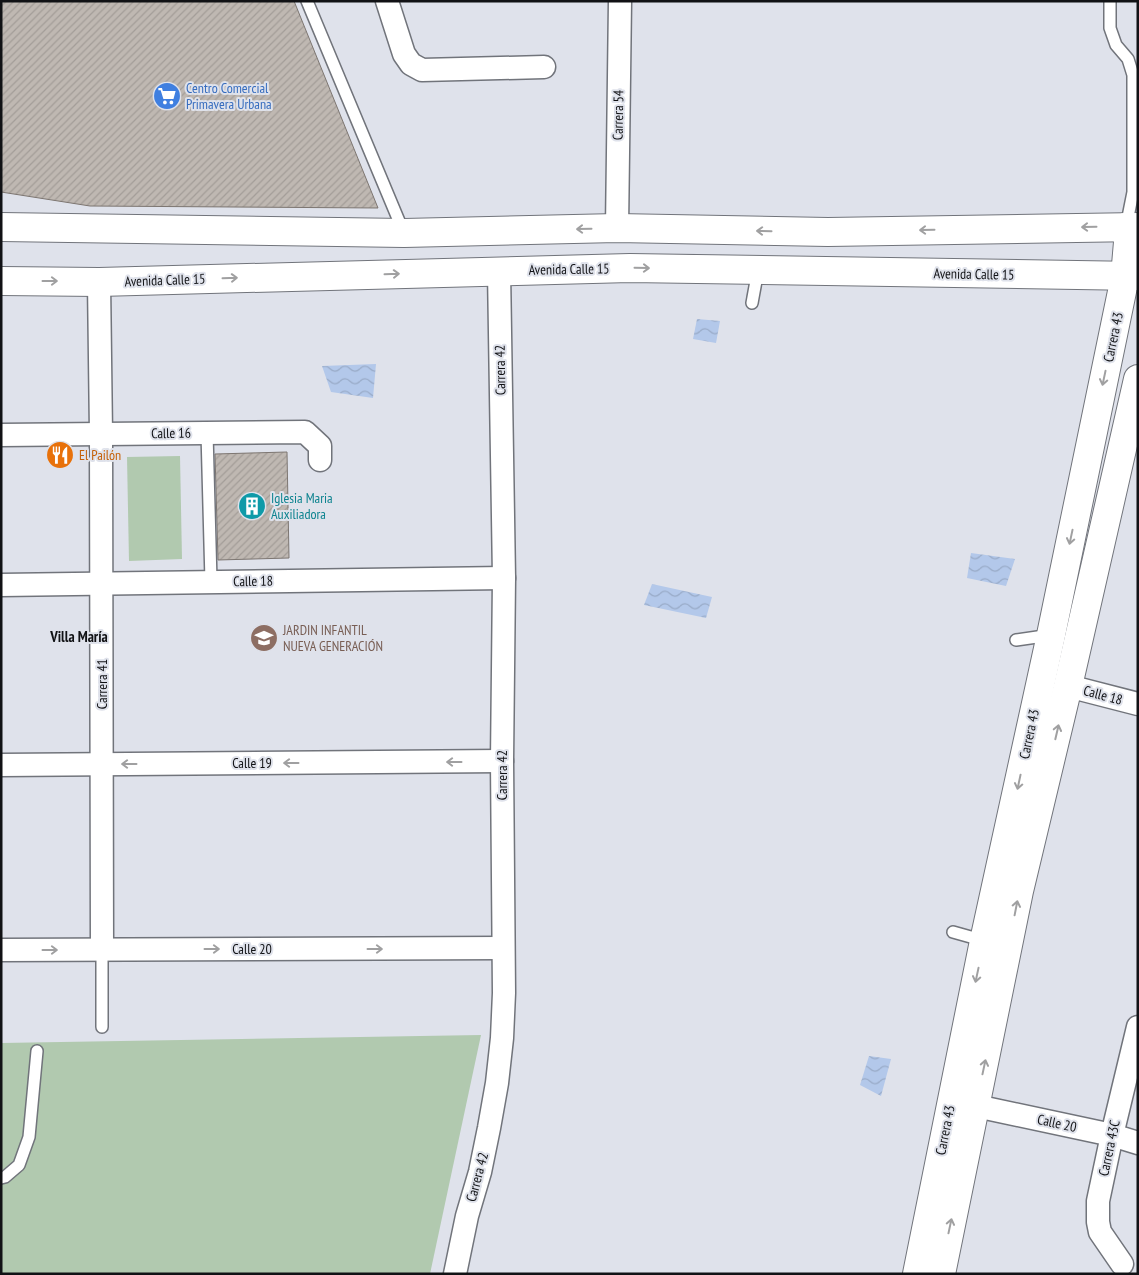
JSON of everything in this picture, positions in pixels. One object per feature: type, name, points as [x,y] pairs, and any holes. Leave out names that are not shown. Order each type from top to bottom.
[{"type":"main road","points":[[1,227],[404,232],[617,228],[828,232],[1132,227]]},
{"type":"main road","name":"Carrera 43","points":[[936,1272],[1050,635],[1132,277],[1128,242],[1132,227]]},
{"type":"main road","name":"Avenida Calle 15","points":[[1,281],[99,282],[630,268],[1132,277]]},
{"type":"main road","name":"Carrera 43","points":[[936,1272],[976,1106],[996,944],[1019,891],[1138,379]]},
{"type":"street","points":[[387,1],[404,54],[411,64],[422,70],[544,66]]},
{"type":"street","name":"Carrera 54","points":[[617,228],[620,1]]},
{"type":"street","name":"Carrera 42","points":[[455,1274],[467,1216],[486,1146],[497,1083],[504,993],[502,761],[504,578],[499,271]]},
{"type":"street","name":"Carrera 41","points":[[99,282],[102,583],[102,950]]},
{"type":"street","name":"Calle 16","points":[[1,435],[305,432],[320,446],[320,460]]},
{"type":"street","name":"Calle 18","points":[[1,585],[504,578]]},
{"type":"street","name":"Calle 18","points":[[1068,686],[1138,704]]},
{"type":"street","name":"Calle 19","points":[[1,765],[502,761]]},
{"type":"street","name":"Calle 20","points":[[1,950],[503,948]]},
{"type":"street","name":"Carrera 43C","points":[[1122,1264],[1100,1232],[1098,1201],[1138,1027]]},
{"type":"street","name":"Calle 20","points":[[976,1106],[1112,1135],[1138,1143]]},
{"type":"lane","points":[[308,1],[404,232]]},
{"type":"lane","name":"Carrera 43","points":[[1110,1],[1110,28],[1116,45],[1128,59],[1133,75],[1135,195],[1132,227]]},
{"type":"lane","points":[[752,303],[758,270]]},
{"type":"lane","points":[[207,433],[211,582]]},
{"type":"lane","points":[[1016,640],[1050,635]]},
{"type":"lane","points":[[953,932],[996,944]]},
{"type":"lane","name":"Carrera 41","points":[[102,950],[102,1027]]},
{"type":"lane","points":[[1,1178],[5,1177],[19,1165],[29,1137],[37,1051]]},
{"type":"green space","points":[[180,456],[182,559],[129,561],[127,457]]},
{"type":"green space","points":[[481,1035],[430,1274],[1,1274],[1,1043]]},
{"type":"water","points":[[697,319],[720,321],[716,343],[693,339]]},
{"type":"water","points":[[376,364],[373,398],[331,392],[322,366]]},
{"type":"water","points":[[971,553],[1015,559],[1006,586],[967,578]]},
{"type":"water","points":[[652,584],[712,597],[706,618],[644,605]]},
{"type":"water","points":[[869,1056],[891,1059],[881,1096],[860,1085]]},
{"type":"building","name":"Centro Comercial Primavera Urbana","points":[[1,1],[294,1],[378,208],[90,206],[1,192]]},
{"type":"building","name":"Iglesia Maria Auxiliadora","points":[[287,452],[289,558],[218,560],[215,454]]},
{"type":"place","name":"Centro Comercial Primavera Urbana","points":[[167,96]]},
{"type":"place","name":"El Pailón","points":[[60,455]]},
{"type":"place","name":"Iglesia Maria Auxiliadora","points":[[252,506]]},
{"type":"place","name":"JARDIN INFANTIL NUEVA GENERACIÓN","points":[[264,638]]},
{"type":"district","name":"Villa María","points":[[79,636]]}]
